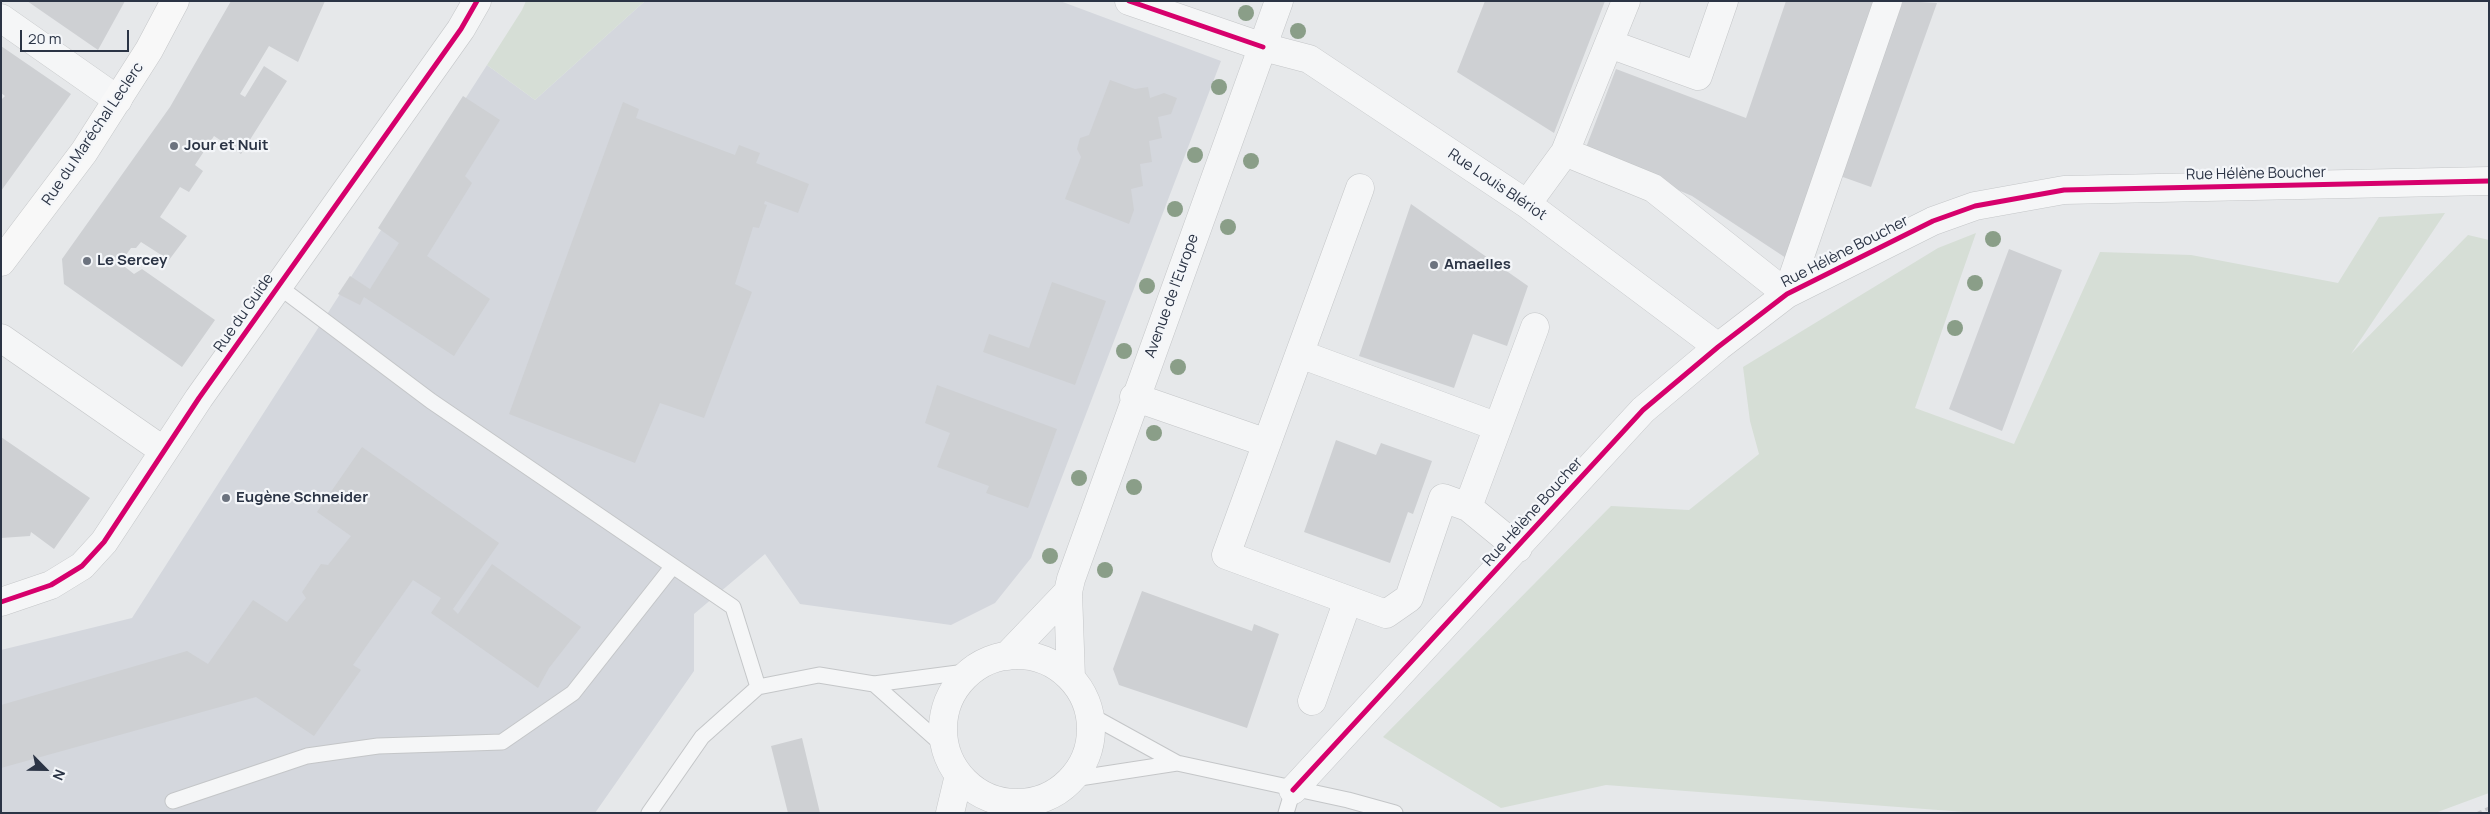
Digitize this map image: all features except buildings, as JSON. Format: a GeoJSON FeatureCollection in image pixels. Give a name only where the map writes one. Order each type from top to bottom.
{"type":"FeatureCollection","features":[{"type":"Feature","properties":{"kind":"main road","name":"Rue du Maréchal Leclerc"},"geometry":{"type":"LineString","coordinates":[[1,262],[78,160],[118,100],[175,1]]}},
{"type":"Feature","properties":{"kind":"street","name":"Rue du Guide"},"geometry":{"type":"LineString","coordinates":[[1,602],[51,585],[82,566],[104,542],[164,451],[278,286],[461,29],[478,1]]}},
{"type":"Feature","properties":{"kind":"street","name":"Rue Louis Blériot"},"geometry":{"type":"LineString","coordinates":[[1129,1],[1263,47],[1309,59],[1527,204],[1718,347]]}},
{"type":"Feature","properties":{"kind":"street","name":"Avenue de l'Europe"},"geometry":{"type":"LineString","coordinates":[[1071,678],[1068,592],[1134,398],[1280,1]]}},
{"type":"Feature","properties":{"kind":"street"},"geometry":{"type":"LineString","coordinates":[[1527,204],[1565,152],[1626,1]]}},
{"type":"Feature","properties":{"kind":"street"},"geometry":{"type":"LineString","coordinates":[[1610,44],[1698,76],[1724,1]]}},
{"type":"Feature","properties":{"kind":"street"},"geometry":{"type":"LineString","coordinates":[[1565,152],[1653,188],[1787,294],[1888,1]]}},
{"type":"Feature","properties":{"kind":"street"},"geometry":{"type":"LineString","coordinates":[[1,18],[118,100]]}},
{"type":"Feature","properties":{"kind":"street","name":"Rue Hélène Boucher"},"geometry":{"type":"LineString","coordinates":[[1289,801],[1643,410],[1718,347],[1787,294],[1932,221],[1974,206],[2064,190],[2489,181]]}},
{"type":"Feature","properties":{"kind":"street"},"geometry":{"type":"LineString","coordinates":[[1360,188],[1226,555],[1386,614],[1410,598],[1443,498],[1468,506],[1518,548]]}},
{"type":"Feature","properties":{"kind":"street"},"geometry":{"type":"LineString","coordinates":[[1468,506],[1535,327]]}},
{"type":"Feature","properties":{"kind":"street"},"geometry":{"type":"LineString","coordinates":[[1,338],[164,451]]}},
{"type":"Feature","properties":{"kind":"street"},"geometry":{"type":"LineString","coordinates":[[1300,354],[1498,427]]}},
{"type":"Feature","properties":{"kind":"street"},"geometry":{"type":"LineString","coordinates":[[1134,398],[1267,443]]}},
{"type":"Feature","properties":{"kind":"street","name":"Avenue de l'Europe"},"geometry":{"type":"LineString","coordinates":[[1007,656],[1068,592]]}},
{"type":"Feature","properties":{"kind":"street"},"geometry":{"type":"LineString","coordinates":[[1312,701],[1348,600]]}},
{"type":"Feature","properties":{"kind":"street"},"geometry":{"type":"LineString","coordinates":[[1007,656],[1025,656],[1042,659],[1058,667],[1071,678],[1083,696],[1090,715],[1091,738],[1087,752],[1073,779],[1057,792],[1038,801],[1013,808],[975,790],[959,776],[946,748],[943,726],[948,705],[958,686],[973,670],[989,661],[1007,656]]}},
{"type":"Feature","properties":{"kind":"street"},"geometry":{"type":"LineString","coordinates":[[950,813],[959,776]]}},
{"type":"Feature","properties":{"kind":"lane"},"geometry":{"type":"LineString","coordinates":[[278,286],[431,401],[733,607],[758,686]]}},
{"type":"Feature","properties":{"kind":"lane"},"geometry":{"type":"LineString","coordinates":[[173,801],[307,756],[378,746],[502,742],[573,693],[673,566]]}},
{"type":"Feature","properties":{"kind":"lane"},"geometry":{"type":"LineString","coordinates":[[648,813],[702,737],[758,686],[819,675],[874,684],[973,670]]}},
{"type":"Feature","properties":{"kind":"lane"},"geometry":{"type":"LineString","coordinates":[[874,684],[946,748]]}},
{"type":"Feature","properties":{"kind":"lane"},"geometry":{"type":"LineString","coordinates":[[1090,715],[1177,763],[1289,801],[1348,800],[1395,813]]}},
{"type":"Feature","properties":{"kind":"lane"},"geometry":{"type":"LineString","coordinates":[[1073,779],[1177,763]]}},
{"type":"Feature","properties":{"kind":"path"},"geometry":{"type":"LineString","coordinates":[[2478,813],[2489,808]]}},
{"type":"Feature","properties":{"kind":"shaded area"},"geometry":{"type":"Polygon","coordinates":[[[526,1],[645,1],[535,100],[487,65],[526,1]]]}},
{"type":"Feature","properties":{"kind":"shaded area"},"geometry":{"type":"Polygon","coordinates":[[[645,1],[1060,1],[1221,61],[1031,558],[995,603],[951,625],[800,604],[765,554],[694,614],[694,671],[595,813],[1,813],[1,650],[132,618],[487,65],[535,100],[645,1]]]}},
{"type":"Feature","properties":{"kind":"shaded area"},"geometry":{"type":"Polygon","coordinates":[[[2445,213],[2351,354],[2468,235],[2489,240],[2489,793],[2435,813],[1978,813],[1606,785],[1501,808],[1383,737],[1611,506],[1689,510],[1759,454],[1750,421],[1743,367],[1938,248],[1976,233],[1915,408],[2014,444],[2100,252],[2191,255],[2338,283],[2379,217],[2445,213]]]}},
{"type":"Feature","properties":{"kind":"cycle path"},"geometry":{"type":"LineString","coordinates":[[1,602],[51,585],[82,566],[104,542],[199,398],[461,29],[477,1]]}},
{"type":"Feature","properties":{"kind":"cycle path"},"geometry":{"type":"LineString","coordinates":[[1129,1],[1263,47]]}},
{"type":"Feature","properties":{"kind":"cycle path"},"geometry":{"type":"LineString","coordinates":[[1293,790],[1643,410],[1718,347],[1787,294],[1933,221],[1975,206],[2064,190],[2489,181]]}},
{"type":"Feature","properties":{"kind":"place","name":"Jour et Nuit"},"geometry":{"type":"Point","coordinates":[174,146]}},
{"type":"Feature","properties":{"kind":"place","name":"Le Sercey"},"geometry":{"type":"Point","coordinates":[87,261]}},
{"type":"Feature","properties":{"kind":"place","name":"Amaelles"},"geometry":{"type":"Point","coordinates":[1434,265]}},
{"type":"Feature","properties":{"kind":"place","name":"Eugène Schneider"},"geometry":{"type":"Point","coordinates":[226,498]}}]}
